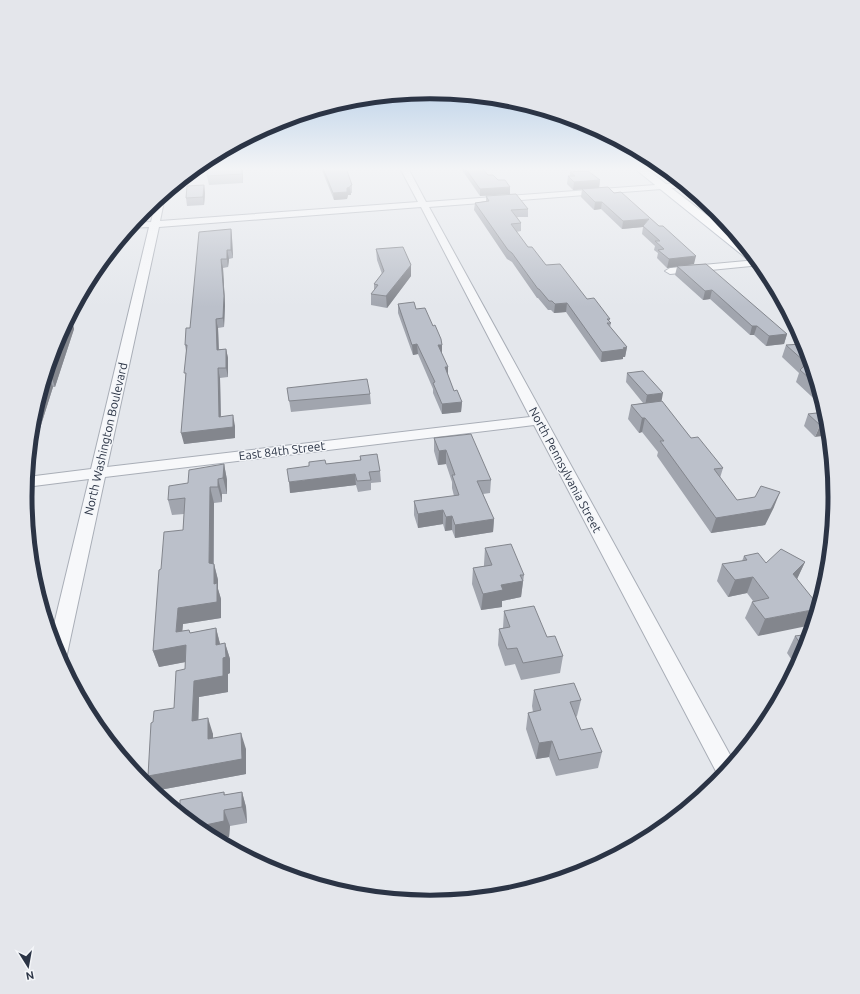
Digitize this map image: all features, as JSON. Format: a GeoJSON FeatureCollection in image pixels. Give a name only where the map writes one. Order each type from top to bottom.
{"type":"FeatureCollection","features":[{"type":"Feature","properties":{"kind":"main road"},"geometry":{"type":"LineString","coordinates":[[699,214],[736,244]]}},
{"type":"Feature","properties":{"kind":"street","name":"North Washington Boulevard"},"geometry":{"type":"LineString","coordinates":[[60,642],[157,214]]}},
{"type":"Feature","properties":{"kind":"street"},"geometry":{"type":"LineString","coordinates":[[140,225],[284,214]]}},
{"type":"Feature","properties":{"kind":"street","name":"North Pennsylvania Street"},"geometry":{"type":"LineString","coordinates":[[429,214],[538,420],[724,765]]}},
{"type":"Feature","properties":{"kind":"street"},"geometry":{"type":"LineString","coordinates":[[670,271],[752,264]]}},
{"type":"Feature","properties":{"kind":"street","name":"East 84th Street"},"geometry":{"type":"LineString","coordinates":[[33,481],[538,420]]}},
{"type":"Feature","properties":{"kind":"building"},"geometry":{"type":"Polygon","coordinates":[[[483,214],[514,214],[521,223],[511,224],[528,247],[532,247],[546,265],[560,264],[587,299],[594,298],[610,319],[607,319],[611,323],[607,323],[627,347],[623,348],[625,349],[602,352],[567,303],[555,304],[552,301],[549,301],[538,289],[512,253],[508,250],[483,214]]]}},
{"type":"Feature","properties":{"kind":"building"},"geometry":{"type":"Polygon","coordinates":[[[616,214],[646,214],[659,226],[663,226],[696,256],[669,259],[658,250],[664,249],[655,241],[660,241],[643,226],[649,219],[623,221],[616,214]]]}},
{"type":"Feature","properties":{"kind":"building"},"geometry":{"type":"Polygon","coordinates":[[[231,229],[231,250],[227,250],[227,259],[221,259],[224,296],[223,318],[216,319],[217,350],[226,349],[226,368],[218,368],[219,417],[233,415],[233,427],[181,433],[186,373],[184,373],[187,345],[185,345],[186,328],[190,328],[199,232],[231,229]]]}},
{"type":"Feature","properties":{"kind":"building"},"geometry":{"type":"Polygon","coordinates":[[[403,247],[411,265],[386,296],[371,294],[378,285],[374,284],[384,271],[376,249],[403,247]]]}},
{"type":"Feature","properties":{"kind":"building"},"geometry":{"type":"Polygon","coordinates":[[[706,264],[787,334],[769,336],[757,326],[752,326],[712,290],[705,291],[677,266],[706,264]]]}},
{"type":"Feature","properties":{"kind":"building"},"geometry":{"type":"Polygon","coordinates":[[[414,302],[416,309],[425,308],[433,326],[435,325],[442,345],[438,345],[448,367],[445,367],[454,391],[457,390],[462,402],[442,404],[433,383],[435,382],[417,344],[412,345],[398,304],[414,302]]]}},
{"type":"Feature","properties":{"kind":"building"},"geometry":{"type":"Polygon","coordinates":[[[798,344],[804,361],[786,345],[798,344]]]}},
{"type":"Feature","properties":{"kind":"building"},"geometry":{"type":"Polygon","coordinates":[[[805,365],[810,379],[800,370],[805,365]]]}},
{"type":"Feature","properties":{"kind":"building"},"geometry":{"type":"Polygon","coordinates":[[[643,371],[663,393],[647,395],[627,373],[643,371]]]}},
{"type":"Feature","properties":{"kind":"building"},"geometry":{"type":"Polygon","coordinates":[[[367,379],[370,394],[289,401],[287,388],[367,379]]]}},
{"type":"Feature","properties":{"kind":"building"},"geometry":{"type":"Polygon","coordinates":[[[662,401],[691,438],[698,437],[723,468],[714,469],[737,500],[755,497],[761,486],[780,492],[771,509],[716,518],[660,441],[664,441],[645,418],[642,418],[631,405],[662,401]]]}},
{"type":"Feature","properties":{"kind":"building"},"geometry":{"type":"Polygon","coordinates":[[[819,413],[821,425],[820,425],[808,414],[819,413]]]}},
{"type":"Feature","properties":{"kind":"building"},"geometry":{"type":"Polygon","coordinates":[[[471,434],[491,480],[477,481],[494,519],[455,525],[452,516],[446,517],[443,510],[418,514],[414,501],[459,495],[452,475],[455,475],[446,450],[439,451],[434,438],[471,434]]]}},
{"type":"Feature","properties":{"kind":"building"},"geometry":{"type":"Polygon","coordinates":[[[377,454],[380,471],[369,472],[371,480],[357,481],[355,474],[289,482],[287,469],[309,466],[309,462],[325,460],[326,464],[361,460],[360,456],[377,454]]]}},
{"type":"Feature","properties":{"kind":"building"},"geometry":{"type":"Polygon","coordinates":[[[224,464],[223,478],[218,479],[218,487],[210,487],[209,563],[214,564],[214,584],[217,583],[217,602],[178,608],[176,632],[189,630],[190,633],[216,628],[216,645],[225,643],[226,657],[223,658],[223,676],[194,681],[192,721],[208,718],[208,739],[241,733],[242,759],[148,776],[151,723],[153,722],[154,711],[174,708],[176,671],[185,669],[186,645],[153,651],[159,570],[161,569],[164,532],[183,530],[185,498],[168,500],[169,486],[188,483],[189,470],[224,464]]]}},
{"type":"Feature","properties":{"kind":"building"},"geometry":{"type":"Polygon","coordinates":[[[511,544],[524,575],[520,575],[523,581],[501,585],[503,590],[483,594],[473,568],[492,565],[485,548],[511,544]]]}},
{"type":"Feature","properties":{"kind":"building"},"geometry":{"type":"Polygon","coordinates":[[[781,549],[805,562],[793,574],[814,600],[811,610],[765,619],[752,602],[769,598],[753,577],[735,580],[722,564],[747,560],[744,556],[758,553],[766,563],[781,549]]]}},
{"type":"Feature","properties":{"kind":"building"},"geometry":{"type":"Polygon","coordinates":[[[534,606],[547,637],[555,636],[563,656],[523,663],[517,648],[507,649],[499,629],[510,627],[504,611],[534,606]]]}},
{"type":"Feature","properties":{"kind":"building"},"geometry":{"type":"Polygon","coordinates":[[[803,635],[800,643],[795,636],[803,635]]]}},
{"type":"Feature","properties":{"kind":"building"},"geometry":{"type":"Polygon","coordinates":[[[574,683],[581,700],[570,702],[581,730],[592,728],[602,752],[559,760],[552,741],[539,743],[528,713],[541,710],[534,690],[574,683]]]}},
{"type":"Feature","properties":{"kind":"building"},"geometry":{"type":"Polygon","coordinates":[[[224,792],[224,795],[242,792],[242,807],[224,810],[224,821],[205,825],[179,805],[180,800],[224,792]]]}}]}
